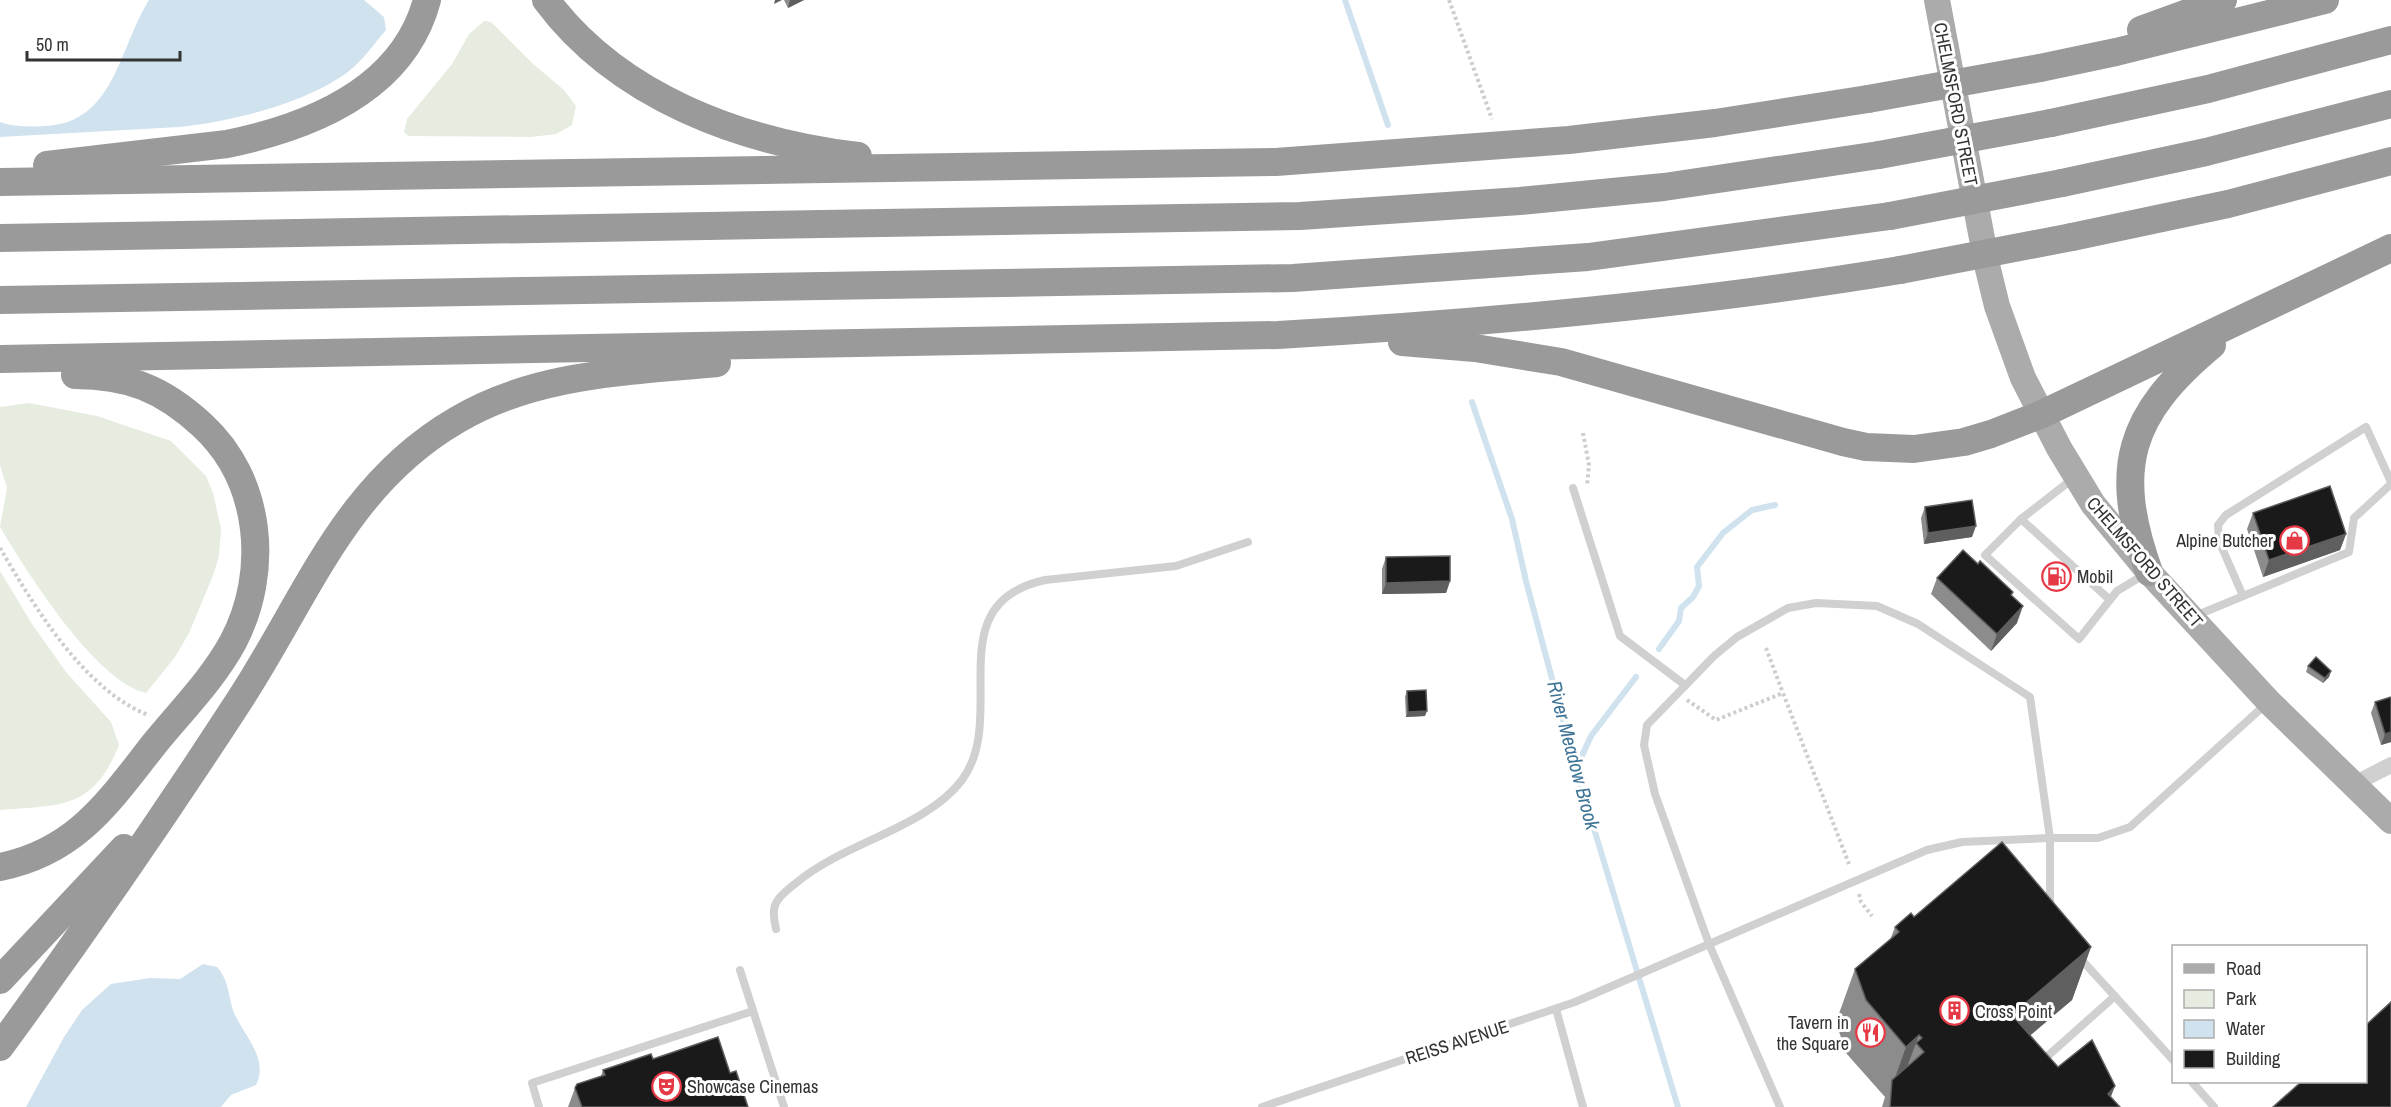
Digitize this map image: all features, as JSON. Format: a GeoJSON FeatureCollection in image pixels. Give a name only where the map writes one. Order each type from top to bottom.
{"type":"FeatureCollection","features":[{"type":"Feature","properties":{"kind":"highway"},"geometry":{"type":"LineString","coordinates":[[0,171],[227,144],[257,138],[312,119],[354,97],[379,77],[408,42],[427,0]]}},
{"type":"Feature","properties":{"kind":"highway"},"geometry":{"type":"LineString","coordinates":[[546,0],[571,30],[608,63],[648,90],[700,116],[762,137],[842,154],[979,168]]}},
{"type":"Feature","properties":{"kind":"highway"},"geometry":{"type":"LineString","coordinates":[[2040,68],[2223,0]]}},
{"type":"Feature","properties":{"kind":"highway"},"geometry":{"type":"LineString","coordinates":[[0,182],[1203,165],[1402,154],[1635,133],[1868,99],[2040,68],[2137,47],[2325,0]]}},
{"type":"Feature","properties":{"kind":"highway"},"geometry":{"type":"LineString","coordinates":[[0,238],[1290,217],[1520,201],[1653,188],[1880,155],[2050,123],[2208,89],[2391,40]]}},
{"type":"Feature","properties":{"kind":"highway"},"geometry":{"type":"LineString","coordinates":[[0,300],[1303,278],[1588,257],[1890,216],[2206,152],[2391,104]]}},
{"type":"Feature","properties":{"kind":"highway"},"geometry":{"type":"LineString","coordinates":[[3,359],[1278,335],[1464,323],[1609,310],[1754,293],[1900,270],[2228,204],[2391,161]]}},
{"type":"Feature","properties":{"kind":"highway"},"geometry":{"type":"LineString","coordinates":[[1278,335],[1446,345],[1530,356],[1594,371],[1767,422],[1866,447],[1914,449],[1964,442],[2040,415],[2391,248]]}},
{"type":"Feature","properties":{"kind":"highway"},"geometry":{"type":"LineString","coordinates":[[2149,572],[2133,523],[2131,500],[2132,460],[2145,419],[2157,399],[2187,366],[2221,337],[2254,315]]}},
{"type":"Feature","properties":{"kind":"highway"},"geometry":{"type":"LineString","coordinates":[[0,1047],[119,882],[218,734],[282,632],[338,534],[359,505],[399,460],[458,419],[524,390],[579,377],[911,342]]}},
{"type":"Feature","properties":{"kind":"highway"},"geometry":{"type":"LineString","coordinates":[[0,867],[30,859],[77,833],[105,807],[171,724],[232,644],[248,606],[256,543],[254,520],[242,482],[224,450],[209,432],[174,402],[155,392],[107,375],[65,375],[3,359]]}},
{"type":"Feature","properties":{"kind":"highway"},"geometry":{"type":"LineString","coordinates":[[0,980],[137,834],[218,734]]}},
{"type":"Feature","properties":{"kind":"main road","name":"CHELMSFORD STREET"},"geometry":{"type":"LineString","coordinates":[[1937,0],[1986,265],[2009,341],[2040,415],[2075,477],[2149,572],[2269,702],[2391,821]]}},
{"type":"Feature","properties":{"kind":"street"},"geometry":{"type":"LineString","coordinates":[[2354,784],[2391,765]]}},
{"type":"Feature","properties":{"kind":"lane"},"geometry":{"type":"LineString","coordinates":[[2191,617],[2243,596],[2349,552],[2354,518],[2391,483],[2366,427],[2226,515],[2218,525],[2218,541],[2243,596]]}},
{"type":"Feature","properties":{"kind":"lane"},"geometry":{"type":"LineString","coordinates":[[2075,477],[2020,519],[1985,555],[2079,639],[2117,591],[2149,572]]}},
{"type":"Feature","properties":{"kind":"lane"},"geometry":{"type":"LineString","coordinates":[[1573,488],[1620,636],[1685,686]]}},
{"type":"Feature","properties":{"kind":"lane"},"geometry":{"type":"LineString","coordinates":[[2020,519],[2110,600]]}},
{"type":"Feature","properties":{"kind":"lane"},"geometry":{"type":"LineString","coordinates":[[776,930],[774,914],[777,902],[811,871],[842,852],[918,816],[947,796],[963,779],[974,755],[979,732],[983,635],[995,605],[1009,592],[1024,584],[1045,580],[1176,566],[1248,542]]}},
{"type":"Feature","properties":{"kind":"lane"},"geometry":{"type":"LineString","coordinates":[[1780,1107],[1708,944],[1655,794],[1644,746],[1647,725],[1724,647],[1788,608],[1823,602],[1877,606],[1918,624],[2030,697],[2050,838],[2051,915]]}},
{"type":"Feature","properties":{"kind":"lane","name":"REISS AVENUE"},"geometry":{"type":"LineString","coordinates":[[1262,1107],[1556,1009],[1927,850],[1962,842],[2097,838],[2130,827],[2269,702]]}},
{"type":"Feature","properties":{"kind":"lane"},"geometry":{"type":"LineString","coordinates":[[2072,948],[2172,1059]]}},
{"type":"Feature","properties":{"kind":"lane"},"geometry":{"type":"LineString","coordinates":[[740,970],[784,1107]]}},
{"type":"Feature","properties":{"kind":"lane"},"geometry":{"type":"LineString","coordinates":[[2038,1065],[2115,996]]}},
{"type":"Feature","properties":{"kind":"lane"},"geometry":{"type":"LineString","coordinates":[[1556,1009],[1583,1107]]}},
{"type":"Feature","properties":{"kind":"lane"},"geometry":{"type":"LineString","coordinates":[[539,1107],[532,1083],[753,1011]]}},
{"type":"Feature","properties":{"kind":"lane"},"geometry":{"type":"LineString","coordinates":[[2193,1083],[2214,1107]]}},
{"type":"Feature","properties":{"kind":"path"},"geometry":{"type":"LineString","coordinates":[[1449,0],[1492,119]]}},
{"type":"Feature","properties":{"kind":"path"},"geometry":{"type":"LineString","coordinates":[[1579,509],[1589,479],[1583,433]]}},
{"type":"Feature","properties":{"kind":"path"},"geometry":{"type":"LineString","coordinates":[[0,548],[42,615],[85,669],[117,699],[138,711],[171,724]]}},
{"type":"Feature","properties":{"kind":"path"},"geometry":{"type":"LineString","coordinates":[[1766,648],[1849,864]]}},
{"type":"Feature","properties":{"kind":"path"},"geometry":{"type":"LineString","coordinates":[[1678,693],[1716,720],[1783,693]]}},
{"type":"Feature","properties":{"kind":"path"},"geometry":{"type":"LineString","coordinates":[[1861,902],[1872,916]]}},
{"type":"Feature","properties":{"kind":"green space"},"geometry":{"type":"Polygon","coordinates":[[[484,21],[491,22],[532,63],[564,90],[576,106],[572,125],[556,134],[531,137],[408,136],[404,132],[407,119],[452,64],[469,34],[484,21]]]}},
{"type":"Feature","properties":{"kind":"green space"},"geometry":{"type":"Polygon","coordinates":[[[29,403],[97,416],[171,441],[206,476],[213,493],[221,529],[219,556],[214,573],[189,633],[175,657],[146,693],[126,684],[105,668],[85,647],[45,596],[0,527],[7,488],[0,465],[0,407],[29,403]]]}},
{"type":"Feature","properties":{"kind":"green space"},"geometry":{"type":"Polygon","coordinates":[[[0,571],[32,624],[66,672],[111,722],[119,745],[98,782],[86,793],[73,800],[41,807],[0,810],[0,571]]]}},
{"type":"Feature","properties":{"kind":"water"},"geometry":{"type":"Polygon","coordinates":[[[149,0],[364,0],[384,17],[386,30],[359,62],[332,82],[312,93],[244,116],[179,127],[0,137],[0,122],[22,126],[45,126],[68,122],[87,112],[112,80],[149,0]]]}},
{"type":"Feature","properties":{"kind":"water"},"geometry":{"type":"Polygon","coordinates":[[[203,964],[217,967],[227,984],[235,1015],[258,1057],[260,1066],[256,1085],[231,1095],[221,1107],[26,1107],[64,1037],[82,1010],[111,984],[150,978],[180,979],[203,964]]]}},
{"type":"Feature","properties":{"kind":"building","name":"Alpine Butcher"},"geometry":{"type":"Polygon","coordinates":[[[2330,486],[2346,534],[2269,560],[2253,513],[2330,486]]]}},
{"type":"Feature","properties":{"kind":"building"},"geometry":{"type":"Polygon","coordinates":[[[1972,500],[1976,526],[1928,533],[1925,507],[1972,500]]]}},
{"type":"Feature","properties":{"kind":"building"},"geometry":{"type":"Polygon","coordinates":[[[1963,550],[1978,564],[1980,561],[2013,592],[2011,595],[2023,606],[1997,634],[1937,578],[1963,550]]]}},
{"type":"Feature","properties":{"kind":"building"},"geometry":{"type":"Polygon","coordinates":[[[1450,556],[1450,581],[1386,583],[1386,557],[1450,556]]]}},
{"type":"Feature","properties":{"kind":"building"},"geometry":{"type":"Polygon","coordinates":[[[2316,657],[2331,671],[2325,678],[2308,666],[2316,657]]]}},
{"type":"Feature","properties":{"kind":"building"},"geometry":{"type":"Polygon","coordinates":[[[1426,690],[1427,711],[1408,712],[1407,691],[1426,690]]]}},
{"type":"Feature","properties":{"kind":"building"},"geometry":{"type":"Polygon","coordinates":[[[2391,697],[2391,732],[2385,734],[2375,702],[2391,697]]]}},
{"type":"Feature","properties":{"kind":"building"},"geometry":{"type":"Polygon","coordinates":[[[2002,842],[2091,947],[2012,1015],[2058,1067],[2092,1040],[2115,1086],[2108,1094],[2120,1107],[1890,1107],[1892,1080],[1924,1052],[1916,1043],[1922,1038],[1919,1035],[1906,1047],[1866,1000],[1855,969],[1899,932],[1895,927],[1911,913],[1914,917],[2002,842]]]}},
{"type":"Feature","properties":{"kind":"building"},"geometry":{"type":"Polygon","coordinates":[[[2391,1002],[2391,1107],[2273,1107],[2300,1083],[2367,1083],[2367,1024],[2391,1002]]]}},
{"type":"Feature","properties":{"kind":"building"},"geometry":{"type":"Polygon","coordinates":[[[718,1037],[730,1073],[736,1071],[748,1107],[582,1107],[575,1088],[577,1084],[605,1075],[603,1070],[651,1054],[653,1059],[718,1037]]]}},
{"type":"Feature","properties":{"kind":"waterway","name":"River Meadow Brook"},"geometry":{"type":"LineString","coordinates":[[1345,0],[1388,125]]}},
{"type":"Feature","properties":{"kind":"waterway","name":"River Meadow Brook"},"geometry":{"type":"LineString","coordinates":[[1472,402],[1512,519],[1526,581],[1576,769],[1678,1107]]}},
{"type":"Feature","properties":{"kind":"waterway"},"geometry":{"type":"LineString","coordinates":[[1659,649],[1679,621],[1681,608],[1693,597],[1699,586],[1697,567],[1723,533],[1752,510],[1775,505]]}},
{"type":"Feature","properties":{"kind":"waterway"},"geometry":{"type":"LineString","coordinates":[[1576,769],[1591,736],[1636,677]]}},
{"type":"Feature","properties":{"kind":"place","name":"Alpine Butcher"},"geometry":{"type":"Point","coordinates":[2294,540]}},
{"type":"Feature","properties":{"kind":"place","name":"Mobil"},"geometry":{"type":"Point","coordinates":[2056,576]}},
{"type":"Feature","properties":{"kind":"place","name":"Cross Point"},"geometry":{"type":"Point","coordinates":[1954,1011]}},
{"type":"Feature","properties":{"kind":"place","name":"Tavern in the Square"},"geometry":{"type":"Point","coordinates":[1870,1032]}},
{"type":"Feature","properties":{"kind":"place","name":"Showcase Cinemas"},"geometry":{"type":"Point","coordinates":[666,1086]}}]}
